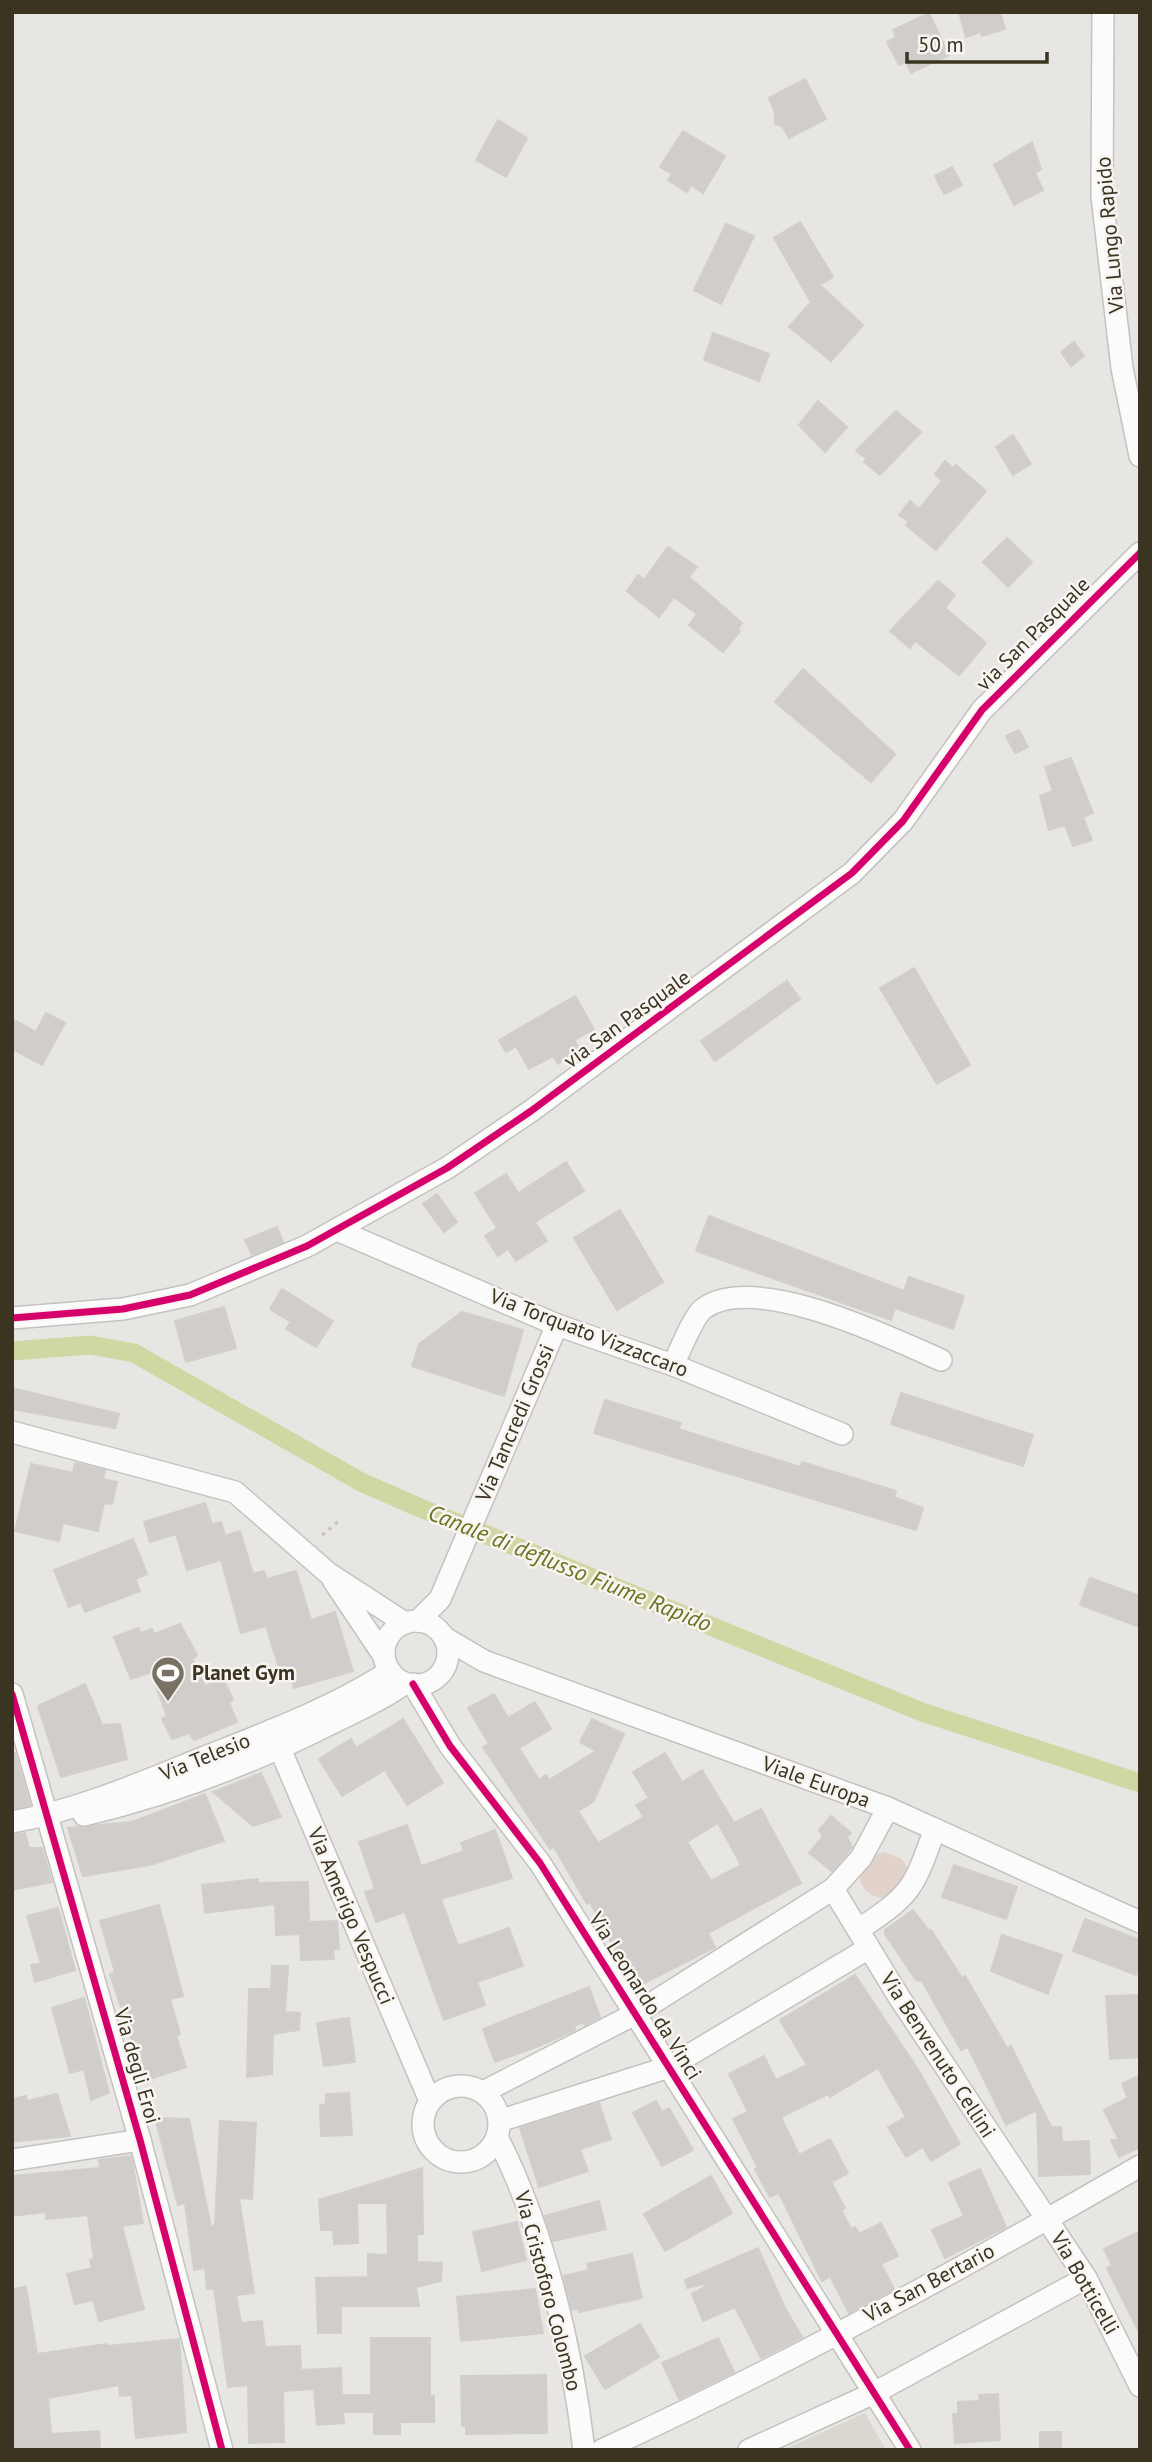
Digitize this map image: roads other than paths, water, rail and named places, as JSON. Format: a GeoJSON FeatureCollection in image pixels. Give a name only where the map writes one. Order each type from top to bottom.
{"type":"FeatureCollection","features":[{"type":"Feature","properties":{"kind":"street","name":"Via Lungo Rapido"},"geometry":{"type":"LineString","coordinates":[[1104,12],[1102,197],[1122,368],[1140,456]]}},
{"type":"Feature","properties":{"kind":"street","name":"via San Pasquale"},"geometry":{"type":"LineString","coordinates":[[12,1318],[123,1309],[190,1294],[307,1246],[447,1168],[531,1111],[852,873],[903,821],[982,710],[1140,553]]}},
{"type":"Feature","properties":{"kind":"street","name":"Via Torquato Vizzaccaro"},"geometry":{"type":"LineString","coordinates":[[337,1230],[557,1325],[673,1365],[842,1434]]}},
{"type":"Feature","properties":{"kind":"street"},"geometry":{"type":"LineString","coordinates":[[673,1365],[702,1310],[736,1296],[835,1314],[941,1360]]}},
{"type":"Feature","properties":{"kind":"street","name":"Via Tancredi Grossi"},"geometry":{"type":"LineString","coordinates":[[441,1634],[440,1599],[557,1325]]}},
{"type":"Feature","properties":{"kind":"street"},"geometry":{"type":"LineString","coordinates":[[12,1432],[235,1492],[328,1573],[412,1622],[441,1634],[444,1667],[434,1692],[437,1728]]}},
{"type":"Feature","properties":{"kind":"street","name":"Via Leonardo da Vinci"},"geometry":{"type":"LineString","coordinates":[[328,1573],[437,1728],[540,1863],[910,2450]]}},
{"type":"Feature","properties":{"kind":"street","name":"Via Tancredi Grossi"},"geometry":{"type":"LineString","coordinates":[[412,1622],[440,1599]]}},
{"type":"Feature","properties":{"kind":"street"},"geometry":{"type":"LineString","coordinates":[[412,1622],[389,1635],[398,1674],[433,1680],[444,1667]]}},
{"type":"Feature","properties":{"kind":"street","name":"Viale Europa"},"geometry":{"type":"LineString","coordinates":[[441,1634],[484,1661],[888,1808],[1140,1922]]}},
{"type":"Feature","properties":{"kind":"street","name":"Viale Europa"},"geometry":{"type":"LineString","coordinates":[[444,1667],[484,1661]]}},
{"type":"Feature","properties":{"kind":"street","name":"Via Telesio"},"geometry":{"type":"LineString","coordinates":[[12,1822],[50,1819],[131,1787],[276,1739],[368,1685],[398,1674]]}},
{"type":"Feature","properties":{"kind":"street","name":"Via degli Eroi"},"geometry":{"type":"LineString","coordinates":[[12,1693],[140,2140],[222,2450]]}},
{"type":"Feature","properties":{"kind":"street","name":"Via Amerigo Vespucci"},"geometry":{"type":"LineString","coordinates":[[276,1739],[430,2101]]}},
{"type":"Feature","properties":{"kind":"street"},"geometry":{"type":"LineString","coordinates":[[483,2092],[635,2014],[833,1889],[861,1858],[888,1808]]}},
{"type":"Feature","properties":{"kind":"street"},"geometry":{"type":"LineString","coordinates":[[498,2129],[491,2100],[483,2092],[460,2085],[449,2087],[430,2101],[425,2112],[424,2135],[429,2146],[448,2160],[460,2162],[482,2156],[498,2129],[669,2067],[863,1939],[916,1882],[935,1829]]}},
{"type":"Feature","properties":{"kind":"street","name":"Via Benvenuto Cellini"},"geometry":{"type":"LineString","coordinates":[[833,1889],[1047,2219]]}},
{"type":"Feature","properties":{"kind":"street","name":"Via Cristoforo Colombo"},"geometry":{"type":"LineString","coordinates":[[498,2129],[516,2174],[558,2315],[576,2383],[584,2450]]}},
{"type":"Feature","properties":{"kind":"street"},"geometry":{"type":"LineString","coordinates":[[12,2160],[140,2140]]}},
{"type":"Feature","properties":{"kind":"street","name":"Via San Bertario"},"geometry":{"type":"LineString","coordinates":[[603,2450],[715,2398],[1140,2166]]}},
{"type":"Feature","properties":{"kind":"street","name":"Via Botticelli"},"geometry":{"type":"LineString","coordinates":[[1047,2219],[1086,2278],[1140,2386]]}},
{"type":"Feature","properties":{"kind":"street"},"geometry":{"type":"LineString","coordinates":[[749,2450],[874,2393],[1086,2278]]}},
{"type":"Feature","properties":{"kind":"waterway","name":"Canale di deflusso Fiume Rapido"},"geometry":{"type":"LineString","coordinates":[[12,1351],[90,1345],[134,1353],[361,1482],[418,1507],[922,1712],[1140,1783]]}},
{"type":"Feature","properties":{"kind":"place","name":"Planet Gym"},"geometry":{"type":"Point","coordinates":[168,1703]}}]}
